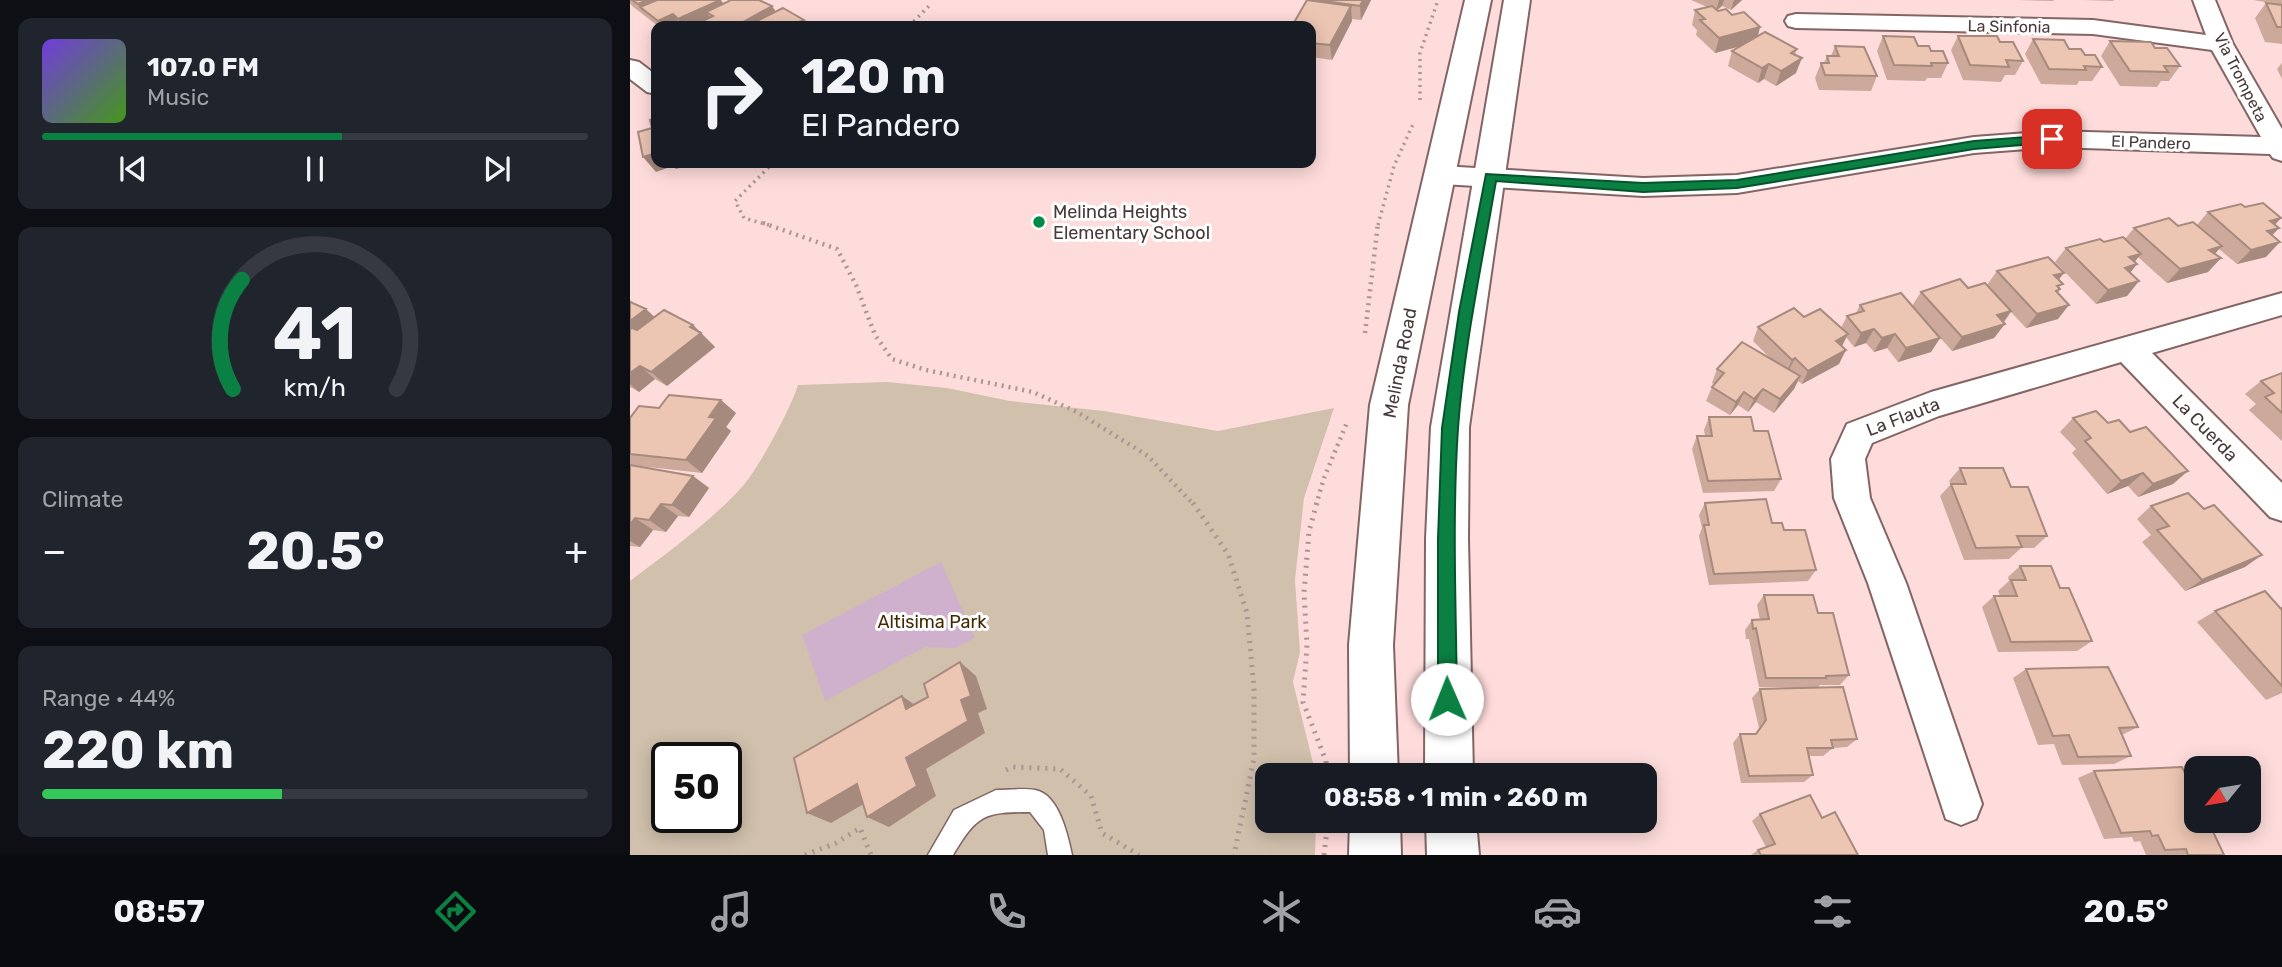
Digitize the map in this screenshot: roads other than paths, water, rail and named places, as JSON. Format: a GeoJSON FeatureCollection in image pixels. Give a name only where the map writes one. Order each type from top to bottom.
{"type":"FeatureCollection","features":[{"type":"Feature","properties":{"kind":"main road","name":"Melinda Road"},"geometry":{"type":"LineString","coordinates":[[1374,763],[1371,645],[1389,405],[1442,175],[1478,0]]}},
{"type":"Feature","properties":{"kind":"main road"},"geometry":{"type":"LineString","coordinates":[[1449,763],[1447,566],[1450,428],[1466,312],[1517,0]]}},
{"type":"Feature","properties":{"kind":"main road"},"geometry":{"type":"LineString","coordinates":[[1375,833],[1375,855]]}},
{"type":"Feature","properties":{"kind":"main road"},"geometry":{"type":"LineString","coordinates":[[1452,833],[1453,855]]}},
{"type":"Feature","properties":{"kind":"street","name":"Via Trompeta"},"geometry":{"type":"LineString","coordinates":[[2204,0],[2221,44],[2279,149]]}},
{"type":"Feature","properties":{"kind":"street","name":"La Sinfonia"},"geometry":{"type":"LineString","coordinates":[[1796,21],[2093,27],[2221,44]]}},
{"type":"Feature","properties":{"kind":"street"},"geometry":{"type":"LineString","coordinates":[[630,67],[651,83]]}},
{"type":"Feature","properties":{"kind":"street","name":"El Pandero"},"geometry":{"type":"LineString","coordinates":[[1442,175],[1643,187],[1737,184],[1974,145],[2052,139],[2279,149]]}},
{"type":"Feature","properties":{"kind":"street","name":"La Flauta"},"geometry":{"type":"LineString","coordinates":[[1961,804],[1887,583],[1852,498],[1848,459],[1859,433],[1919,410],[2282,304]]}},
{"type":"Feature","properties":{"kind":"street","name":"La Cuerda"},"geometry":{"type":"LineString","coordinates":[[2128,349],[2282,506]]}},
{"type":"Feature","properties":{"kind":"lane"},"geometry":{"type":"LineString","coordinates":[[940,855],[962,818],[996,801],[1036,801],[1054,825],[1060,855]]}},
{"type":"Feature","properties":{"kind":"place","name":"Melinda Heights Elementary School"},"geometry":{"type":"Point","coordinates":[1039,222]}},
{"type":"Feature","properties":{"kind":"park label","name":"Altisima Park"},"geometry":{"type":"Point","coordinates":[932,622]}}]}
